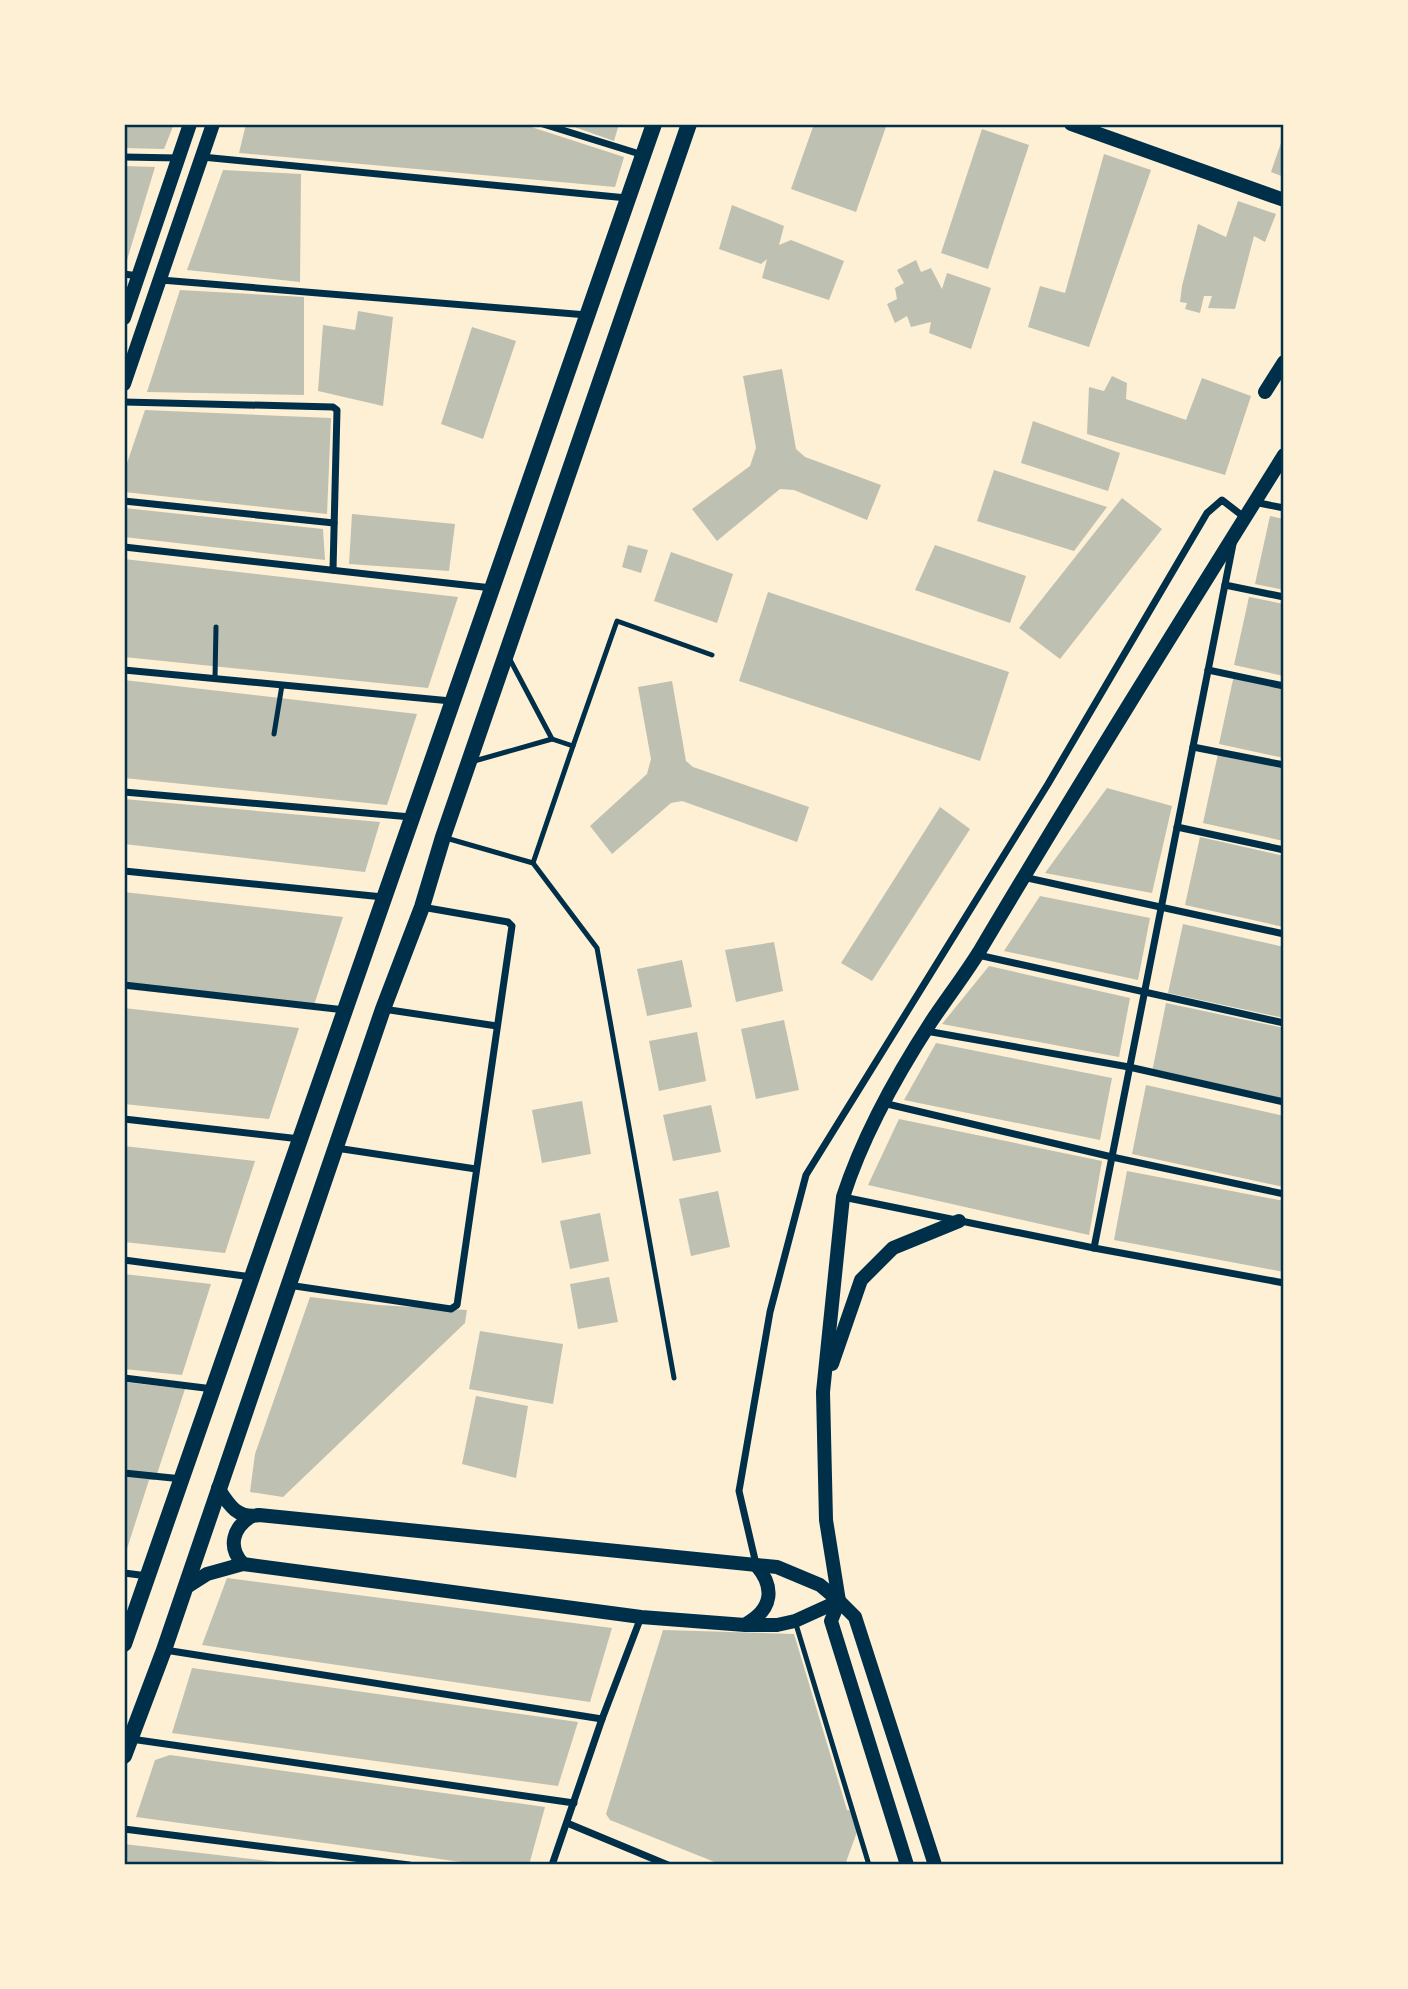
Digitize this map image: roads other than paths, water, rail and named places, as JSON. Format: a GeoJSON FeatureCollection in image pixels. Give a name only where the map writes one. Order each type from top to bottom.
{"type":"FeatureCollection","features":[{"type":"Feature","properties":{"kind":"main road"},"geometry":{"type":"LineString","coordinates":[[124,318],[131,275],[190,124]]}},
{"type":"Feature","properties":{"kind":"main road"},"geometry":{"type":"LineString","coordinates":[[124,384],[213,124]]}},
{"type":"Feature","properties":{"kind":"main road"},"geometry":{"type":"LineString","coordinates":[[124,1644],[654,124]]}},
{"type":"Feature","properties":{"kind":"main road"},"geometry":{"type":"LineString","coordinates":[[124,1756],[186,1588],[383,1009],[422,907],[468,763],[689,124]]}},
{"type":"Feature","properties":{"kind":"main road"},"geometry":{"type":"LineString","coordinates":[[1071,124],[1284,200]]}},
{"type":"Feature","properties":{"kind":"main road"},"geometry":{"type":"LineString","coordinates":[[1265,392],[1284,362]]}},
{"type":"Feature","properties":{"kind":"main road"},"geometry":{"type":"LineString","coordinates":[[907,1865],[831,1620],[839,1601],[826,1520],[823,1392],[843,1197],[850,1175],[883,1103],[1284,455]]}},
{"type":"Feature","properties":{"kind":"main road"},"geometry":{"type":"LineString","coordinates":[[823,1392],[861,1280],[893,1248],[959,1221]]}},
{"type":"Feature","properties":{"kind":"main road"},"geometry":{"type":"LineString","coordinates":[[218,1488],[230,1507],[242,1515],[756,1564],[777,1567],[820,1585],[855,1617],[935,1865]]}},
{"type":"Feature","properties":{"kind":"main road"},"geometry":{"type":"LineString","coordinates":[[252,1516],[240,1525],[234,1537],[234,1552],[243,1564],[248,1566],[641,1617],[745,1625],[777,1625],[795,1621],[839,1601]]}},
{"type":"Feature","properties":{"kind":"main road"},"geometry":{"type":"LineString","coordinates":[[186,1588],[207,1574],[243,1564]]}},
{"type":"Feature","properties":{"kind":"main road"},"geometry":{"type":"LineString","coordinates":[[745,1625],[758,1618],[765,1610],[769,1592],[765,1575],[756,1564]]}},
{"type":"Feature","properties":{"kind":"street"},"geometry":{"type":"LineString","coordinates":[[542,124],[643,156]]}},
{"type":"Feature","properties":{"kind":"street"},"geometry":{"type":"LineString","coordinates":[[124,157],[178,158]]}},
{"type":"Feature","properties":{"kind":"street"},"geometry":{"type":"LineString","coordinates":[[202,157],[628,198]]}},
{"type":"Feature","properties":{"kind":"street"},"geometry":{"type":"LineString","coordinates":[[161,280],[587,315]]}},
{"type":"Feature","properties":{"kind":"street"},"geometry":{"type":"LineString","coordinates":[[124,402],[333,407],[338,415],[333,570]]}},
{"type":"Feature","properties":{"kind":"street"},"geometry":{"type":"LineString","coordinates":[[756,1564],[739,1491],[771,1312],[806,1175],[1048,784],[1207,513],[1222,500],[1245,518]]}},
{"type":"Feature","properties":{"kind":"street"},"geometry":{"type":"LineString","coordinates":[[124,501],[334,523]]}},
{"type":"Feature","properties":{"kind":"street"},"geometry":{"type":"LineString","coordinates":[[1255,502],[1284,508]]}},
{"type":"Feature","properties":{"kind":"street"},"geometry":{"type":"LineString","coordinates":[[1094,1248],[1235,533]]}},
{"type":"Feature","properties":{"kind":"street"},"geometry":{"type":"LineString","coordinates":[[124,547],[493,588]]}},
{"type":"Feature","properties":{"kind":"street"},"geometry":{"type":"LineString","coordinates":[[1225,585],[1284,597]]}},
{"type":"Feature","properties":{"kind":"street"},"geometry":{"type":"LineString","coordinates":[[124,670],[453,701]]}},
{"type":"Feature","properties":{"kind":"street"},"geometry":{"type":"LineString","coordinates":[[1208,670],[1284,686]]}},
{"type":"Feature","properties":{"kind":"street"},"geometry":{"type":"LineString","coordinates":[[1193,747],[1284,765]]}},
{"type":"Feature","properties":{"kind":"street"},"geometry":{"type":"LineString","coordinates":[[124,792],[411,817]]}},
{"type":"Feature","properties":{"kind":"street"},"geometry":{"type":"LineString","coordinates":[[1177,827],[1284,850]]}},
{"type":"Feature","properties":{"kind":"street"},"geometry":{"type":"LineString","coordinates":[[124,871],[384,897]]}},
{"type":"Feature","properties":{"kind":"street"},"geometry":{"type":"LineString","coordinates":[[1022,877],[1284,934]]}},
{"type":"Feature","properties":{"kind":"street"},"geometry":{"type":"LineString","coordinates":[[288,1285],[455,1308],[512,923],[422,907]]}},
{"type":"Feature","properties":{"kind":"street"},"geometry":{"type":"LineString","coordinates":[[977,955],[1284,1023]]}},
{"type":"Feature","properties":{"kind":"street"},"geometry":{"type":"LineString","coordinates":[[124,985],[345,1010]]}},
{"type":"Feature","properties":{"kind":"street"},"geometry":{"type":"LineString","coordinates":[[383,1009],[497,1026]]}},
{"type":"Feature","properties":{"kind":"street"},"geometry":{"type":"LineString","coordinates":[[926,1031],[1129,1067],[1284,1102]]}},
{"type":"Feature","properties":{"kind":"street"},"geometry":{"type":"LineString","coordinates":[[883,1103],[1284,1194]]}},
{"type":"Feature","properties":{"kind":"street"},"geometry":{"type":"LineString","coordinates":[[124,1119],[300,1139]]}},
{"type":"Feature","properties":{"kind":"street"},"geometry":{"type":"LineString","coordinates":[[335,1148],[476,1169]]}},
{"type":"Feature","properties":{"kind":"street"},"geometry":{"type":"LineString","coordinates":[[843,1197],[1284,1283]]}},
{"type":"Feature","properties":{"kind":"street"},"geometry":{"type":"LineString","coordinates":[[124,1260],[252,1277]]}},
{"type":"Feature","properties":{"kind":"street"},"geometry":{"type":"LineString","coordinates":[[124,1378],[213,1389]]}},
{"type":"Feature","properties":{"kind":"street"},"geometry":{"type":"LineString","coordinates":[[124,1473],[182,1479]]}},
{"type":"Feature","properties":{"kind":"street"},"geometry":{"type":"LineString","coordinates":[[124,1573],[148,1576]]}},
{"type":"Feature","properties":{"kind":"street"},"geometry":{"type":"LineString","coordinates":[[552,1865],[602,1719],[641,1617]]}},
{"type":"Feature","properties":{"kind":"street"},"geometry":{"type":"LineString","coordinates":[[164,1650],[602,1719]]}},
{"type":"Feature","properties":{"kind":"street"},"geometry":{"type":"LineString","coordinates":[[131,1739],[574,1803]]}},
{"type":"Feature","properties":{"kind":"street"},"geometry":{"type":"LineString","coordinates":[[567,1823],[668,1865]]}},
{"type":"Feature","properties":{"kind":"street"},"geometry":{"type":"LineString","coordinates":[[124,1829],[409,1865]]}},
{"type":"Feature","properties":{"kind":"lane"},"geometry":{"type":"LineString","coordinates":[[533,863],[617,621],[712,655]]}},
{"type":"Feature","properties":{"kind":"lane"},"geometry":{"type":"LineString","coordinates":[[215,678],[216,627]]}},
{"type":"Feature","properties":{"kind":"lane"},"geometry":{"type":"LineString","coordinates":[[507,652],[552,740]]}},
{"type":"Feature","properties":{"kind":"lane"},"geometry":{"type":"LineString","coordinates":[[274,734],[282,685]]}},
{"type":"Feature","properties":{"kind":"lane"},"geometry":{"type":"LineString","coordinates":[[468,763],[552,740],[573,746]]}},
{"type":"Feature","properties":{"kind":"lane"},"geometry":{"type":"LineString","coordinates":[[443,837],[533,863],[597,948],[674,1378]]}},
{"type":"Feature","properties":{"kind":"lane"},"geometry":{"type":"LineString","coordinates":[[795,1621],[869,1865]]}}]}
